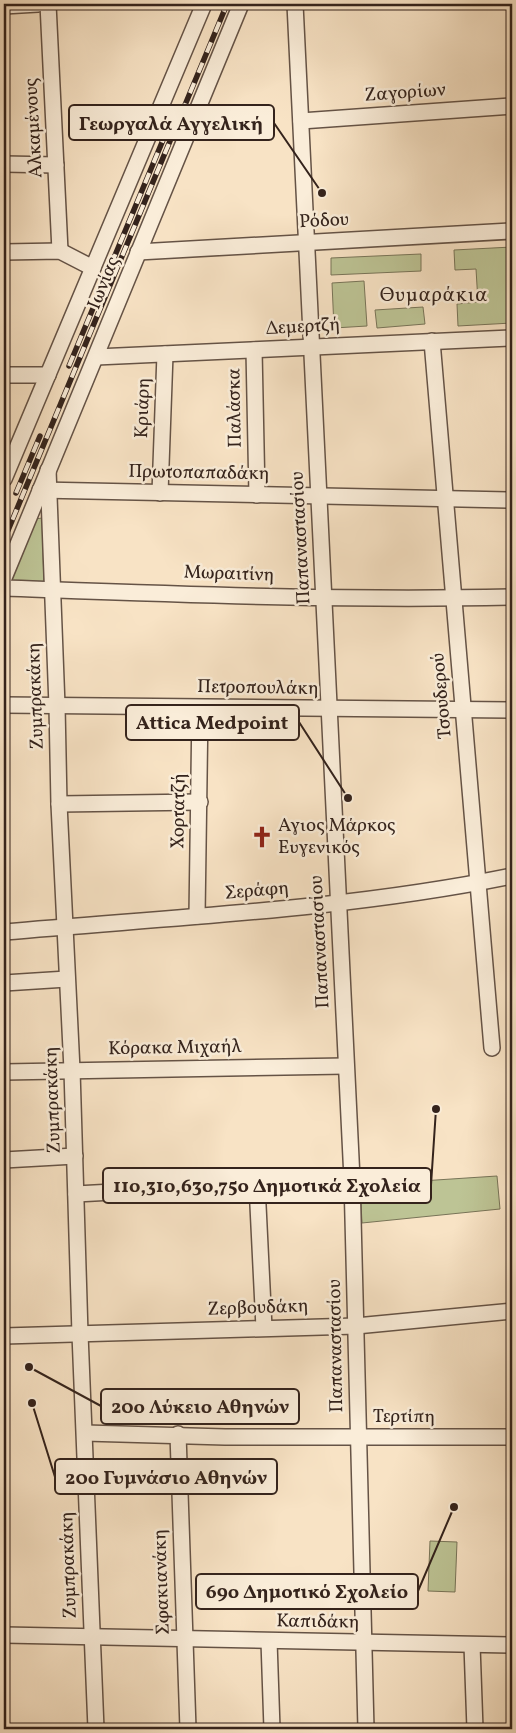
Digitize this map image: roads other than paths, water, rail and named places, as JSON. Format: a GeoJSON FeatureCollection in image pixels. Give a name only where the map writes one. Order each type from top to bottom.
{"type":"FeatureCollection","features":[{"type":"Feature","properties":{"kind":"street"},"geometry":{"type":"LineString","coordinates":[[4,6],[38,4]]}},
{"type":"Feature","properties":{"kind":"street","name":"Αλκαμένους"},"geometry":{"type":"LineString","coordinates":[[48,4],[60,251]]}},
{"type":"Feature","properties":{"kind":"street","name":"Ιωνίας"},"geometry":{"type":"LineString","coordinates":[[4,479],[204,4]]}},
{"type":"Feature","properties":{"kind":"street","name":"Ιωνίας"},"geometry":{"type":"LineString","coordinates":[[4,578],[44,490],[48,470],[138,252],[245,4]]}},
{"type":"Feature","properties":{"kind":"street","name":"Παπαναστασίου"},"geometry":{"type":"LineString","coordinates":[[295,4],[352,1179],[366,1729]]}},
{"type":"Feature","properties":{"kind":"street","name":"Ζαγορίων"},"geometry":{"type":"LineString","coordinates":[[301,121],[512,106]]}},
{"type":"Feature","properties":{"kind":"street"},"geometry":{"type":"LineString","coordinates":[[4,164],[56,165]]}},
{"type":"Feature","properties":{"kind":"street","name":"Ρόδου"},"geometry":{"type":"LineString","coordinates":[[138,252],[512,231]]}},
{"type":"Feature","properties":{"kind":"street"},"geometry":{"type":"LineString","coordinates":[[4,252],[60,251],[93,268]]}},
{"type":"Feature","properties":{"kind":"street","name":"Δεμερτζή"},"geometry":{"type":"LineString","coordinates":[[96,357],[512,338]]}},
{"type":"Feature","properties":{"kind":"street","name":"Τσουδερού"},"geometry":{"type":"LineString","coordinates":[[432,341],[492,1048]]}},
{"type":"Feature","properties":{"kind":"street","name":"Παλάσκα"},"geometry":{"type":"LineString","coordinates":[[254,350],[257,495]]}},
{"type":"Feature","properties":{"kind":"street","name":"Κριάρη"},"geometry":{"type":"LineString","coordinates":[[160,493],[165,354]]}},
{"type":"Feature","properties":{"kind":"street"},"geometry":{"type":"LineString","coordinates":[[4,375],[48,376]]}},
{"type":"Feature","properties":{"kind":"street","name":"Πρωτοπαπαδάκη"},"geometry":{"type":"LineString","coordinates":[[44,490],[508,500]]}},
{"type":"Feature","properties":{"kind":"street","name":"Ζυμπρακάκη"},"geometry":{"type":"LineString","coordinates":[[44,490],[53,590],[59,804],[72,1070],[80,1334],[96,1729]]}},
{"type":"Feature","properties":{"kind":"street","name":"Μωραιτίνη"},"geometry":{"type":"LineString","coordinates":[[4,588],[324,597],[512,597]]}},
{"type":"Feature","properties":{"kind":"street","name":"Πετροπουλάκη"},"geometry":{"type":"LineString","coordinates":[[4,705],[512,710]]}},
{"type":"Feature","properties":{"kind":"street","name":"Χορτατζή"},"geometry":{"type":"LineString","coordinates":[[197,916],[200,708]]}},
{"type":"Feature","properties":{"kind":"street"},"geometry":{"type":"LineString","coordinates":[[59,804],[200,802]]}},
{"type":"Feature","properties":{"kind":"street","name":"Σεράφη"},"geometry":{"type":"LineString","coordinates":[[4,932],[338,904],[478,883],[512,876]]}},
{"type":"Feature","properties":{"kind":"street"},"geometry":{"type":"LineString","coordinates":[[4,983],[68,979]]}},
{"type":"Feature","properties":{"kind":"street","name":"Κόρακα Μιχαήλ"},"geometry":{"type":"LineString","coordinates":[[4,1072],[346,1066]]}},
{"type":"Feature","properties":{"kind":"street"},"geometry":{"type":"LineString","coordinates":[[4,1160],[75,1156]]}},
{"type":"Feature","properties":{"kind":"street"},"geometry":{"type":"LineString","coordinates":[[76,1194],[352,1179]]}},
{"type":"Feature","properties":{"kind":"street"},"geometry":{"type":"LineString","coordinates":[[257,1185],[264,1328]]}},
{"type":"Feature","properties":{"kind":"street","name":"Ζερβουδάκη"},"geometry":{"type":"LineString","coordinates":[[4,1336],[356,1326],[512,1311]]}},
{"type":"Feature","properties":{"kind":"street","name":"Τερτίπη"},"geometry":{"type":"LineString","coordinates":[[85,1433],[178,1434],[225,1437],[512,1437]]}},
{"type":"Feature","properties":{"kind":"street","name":"Σφακιανάκη"},"geometry":{"type":"LineString","coordinates":[[178,1434],[188,1729]]}},
{"type":"Feature","properties":{"kind":"street","name":"Καπιδάκη"},"geometry":{"type":"LineString","coordinates":[[4,1635],[512,1645]]}},
{"type":"Feature","properties":{"kind":"street"},"geometry":{"type":"LineString","coordinates":[[269,1641],[272,1729]]}},
{"type":"Feature","properties":{"kind":"street"},"geometry":{"type":"LineString","coordinates":[[472,1644],[475,1729]]}},
{"type":"Feature","properties":{"kind":"railway"},"geometry":{"type":"LineString","coordinates":[[4,540],[227,4]]}},
{"type":"Feature","properties":{"kind":"railway"},"geometry":{"type":"LineString","coordinates":[[69,366],[163,140]]}},
{"type":"Feature","properties":{"kind":"railway"},"geometry":{"type":"LineString","coordinates":[[16,493],[40,436]]}},
{"type":"Feature","properties":{"kind":"place","name":"Γεωργαλά Αγγελική"},"geometry":{"type":"Point","coordinates":[322,193]}},
{"type":"Feature","properties":{"kind":"place","name":"Attica Medpoint"},"geometry":{"type":"Point","coordinates":[348,798]}},
{"type":"Feature","properties":{"kind":"place","name":"Αγιος Μάρκος Ευγενικός"},"geometry":{"type":"Point","coordinates":[262,837]}},
{"type":"Feature","properties":{"kind":"place","name":"11ο,31ο,63ο,75ο Δημοτικά Σχολεία"},"geometry":{"type":"Point","coordinates":[436,1109]}},
{"type":"Feature","properties":{"kind":"place","name":"20ο Λύκειο Αθηνών"},"geometry":{"type":"Point","coordinates":[29,1367]}},
{"type":"Feature","properties":{"kind":"place","name":"20ο Γυμνάσιο Αθηνών"},"geometry":{"type":"Point","coordinates":[32,1403]}},
{"type":"Feature","properties":{"kind":"place","name":"69ο Δημοτικό Σχολείο"},"geometry":{"type":"Point","coordinates":[454,1507]}},
{"type":"Feature","properties":{"kind":"district","name":"Θυμαράκια"},"geometry":{"type":"Point","coordinates":[434,296]}}]}
